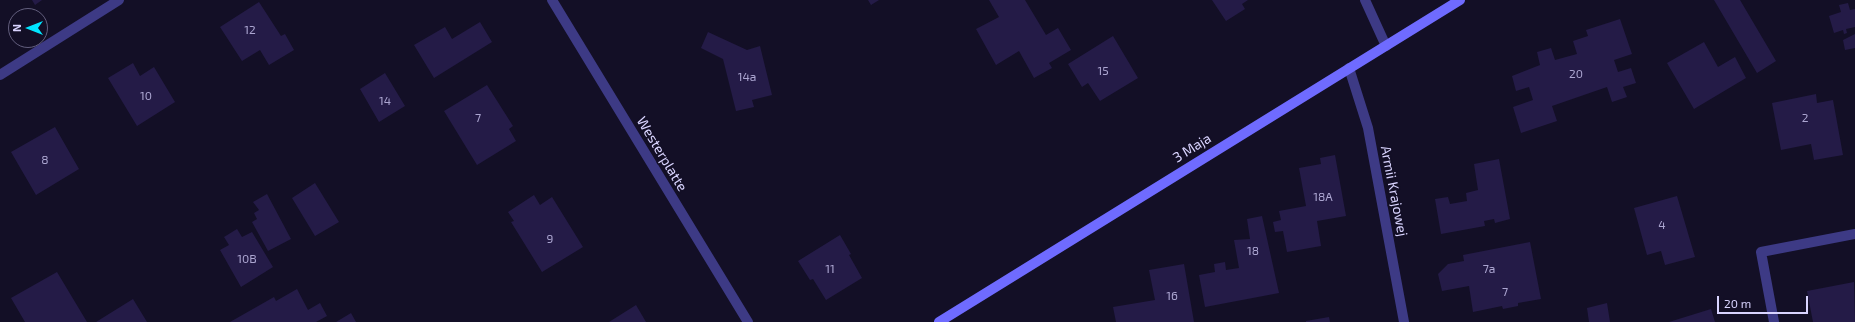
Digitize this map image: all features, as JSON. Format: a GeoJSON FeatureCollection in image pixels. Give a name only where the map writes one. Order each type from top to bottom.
{"type":"FeatureCollection","features":[{"type":"Feature","properties":{"kind":"street"},"geometry":{"type":"LineString","coordinates":[[0,75],[119,0]]}},
{"type":"Feature","properties":{"kind":"street","name":"Westerplatte"},"geometry":{"type":"LineString","coordinates":[[552,0],[748,322]]}},
{"type":"Feature","properties":{"kind":"street"},"geometry":{"type":"LineString","coordinates":[[1365,0],[1386,46]]}},
{"type":"Feature","properties":{"kind":"street","name":"3 Maja"},"geometry":{"type":"LineString","coordinates":[[939,322],[1460,0]]}},
{"type":"Feature","properties":{"kind":"street","name":"Armii Krajowej"},"geometry":{"type":"LineString","coordinates":[[1349,68],[1368,128],[1404,322]]}},
{"type":"Feature","properties":{"kind":"street"},"geometry":{"type":"LineString","coordinates":[[1774,322],[1761,252],[1855,234]]}},
{"type":"Feature","properties":{"kind":"building"},"geometry":{"type":"Polygon","coordinates":[[[32,0],[42,0],[35,5],[32,0]]]}},
{"type":"Feature","properties":{"kind":"building"},"geometry":{"type":"Polygon","coordinates":[[[868,0],[879,0],[871,5],[868,0]]]}},
{"type":"Feature","properties":{"kind":"building"},"geometry":{"type":"Polygon","coordinates":[[[989,0],[1025,0],[1046,35],[1058,28],[1071,50],[1049,63],[1052,68],[1034,78],[1019,51],[996,65],[976,29],[999,17],[989,0]]]}},
{"type":"Feature","properties":{"kind":"building"},"geometry":{"type":"Polygon","coordinates":[[[1212,0],[1248,0],[1242,4],[1245,9],[1226,21],[1212,0]]]}},
{"type":"Feature","properties":{"kind":"building"},"geometry":{"type":"Polygon","coordinates":[[[1714,0],[1740,0],[1776,61],[1757,73],[1714,0]]]}},
{"type":"Feature","properties":{"kind":"building"},"geometry":{"type":"Polygon","coordinates":[[[259,2],[281,36],[285,34],[294,50],[269,65],[260,50],[242,61],[220,27],[259,2]]]}},
{"type":"Feature","properties":{"kind":"building"},"geometry":{"type":"Polygon","coordinates":[[[1848,3],[1850,10],[1855,9],[1855,27],[1846,29],[1847,33],[1844,34],[1843,30],[1834,33],[1829,16],[1841,12],[1839,5],[1848,3]]]}},
{"type":"Feature","properties":{"kind":"building"},"geometry":{"type":"Polygon","coordinates":[[[1620,19],[1632,54],[1614,60],[1618,72],[1631,68],[1636,83],[1623,87],[1627,97],[1612,102],[1607,87],[1552,106],[1557,121],[1521,133],[1513,107],[1533,100],[1529,87],[1516,91],[1512,76],[1540,65],[1537,52],[1551,48],[1555,60],[1577,54],[1573,41],[1588,36],[1586,30],[1620,19]]]}},
{"type":"Feature","properties":{"kind":"building"},"geometry":{"type":"Polygon","coordinates":[[[480,22],[492,42],[434,78],[414,45],[445,27],[452,39],[480,22]]]}},
{"type":"Feature","properties":{"kind":"building"},"geometry":{"type":"Polygon","coordinates":[[[708,32],[747,50],[760,46],[772,95],[752,100],[754,107],[736,111],[723,59],[701,48],[708,32]]]}},
{"type":"Feature","properties":{"kind":"building"},"geometry":{"type":"Polygon","coordinates":[[[1855,34],[1855,48],[1845,50],[1843,40],[1855,34]]]}},
{"type":"Feature","properties":{"kind":"building"},"geometry":{"type":"Polygon","coordinates":[[[1113,36],[1138,78],[1100,101],[1088,83],[1082,87],[1068,64],[1113,36]]]}},
{"type":"Feature","properties":{"kind":"building"},"geometry":{"type":"Polygon","coordinates":[[[1704,42],[1718,67],[1735,57],[1746,78],[1694,109],[1667,63],[1704,42]]]}},
{"type":"Feature","properties":{"kind":"building"},"geometry":{"type":"Polygon","coordinates":[[[133,63],[140,76],[154,67],[175,102],[137,126],[108,78],[133,63]]]}},
{"type":"Feature","properties":{"kind":"building"},"geometry":{"type":"Polygon","coordinates":[[[385,73],[405,106],[379,122],[360,89],[385,73]]]}},
{"type":"Feature","properties":{"kind":"building"},"geometry":{"type":"Polygon","coordinates":[[[487,85],[513,126],[509,129],[516,141],[477,165],[444,111],[487,85]]]}},
{"type":"Feature","properties":{"kind":"building"},"geometry":{"type":"Polygon","coordinates":[[[1816,94],[1817,103],[1833,100],[1843,155],[1814,160],[1811,144],[1781,150],[1772,103],[1816,94]]]}},
{"type":"Feature","properties":{"kind":"building"},"geometry":{"type":"Polygon","coordinates":[[[55,127],[79,169],[36,195],[11,152],[55,127]]]}},
{"type":"Feature","properties":{"kind":"building"},"geometry":{"type":"Polygon","coordinates":[[[1335,155],[1346,216],[1317,221],[1321,246],[1287,252],[1283,231],[1275,232],[1273,222],[1281,220],[1279,211],[1306,206],[1299,168],[1321,164],[1320,158],[1335,155]]]}},
{"type":"Feature","properties":{"kind":"building"},"geometry":{"type":"Polygon","coordinates":[[[1499,159],[1510,219],[1495,223],[1494,219],[1484,221],[1485,226],[1441,234],[1435,199],[1448,197],[1450,204],[1467,201],[1466,193],[1478,190],[1474,164],[1499,159]]]}},
{"type":"Feature","properties":{"kind":"building"},"geometry":{"type":"Polygon","coordinates":[[[315,183],[339,222],[315,236],[292,198],[315,183]]]}},
{"type":"Feature","properties":{"kind":"building"},"geometry":{"type":"Polygon","coordinates":[[[267,194],[291,239],[268,251],[252,222],[257,219],[254,213],[259,210],[253,202],[267,194]]]}},
{"type":"Feature","properties":{"kind":"building"},"geometry":{"type":"Polygon","coordinates":[[[534,195],[540,205],[552,197],[583,247],[542,272],[511,222],[514,221],[508,212],[534,195]]]}},
{"type":"Feature","properties":{"kind":"building"},"geometry":{"type":"Polygon","coordinates":[[[1677,196],[1695,257],[1665,265],[1661,251],[1647,255],[1634,208],[1677,196]]]}},
{"type":"Feature","properties":{"kind":"building"},"geometry":{"type":"Polygon","coordinates":[[[1262,216],[1279,293],[1205,307],[1199,275],[1215,272],[1214,264],[1225,262],[1226,270],[1239,268],[1234,240],[1250,239],[1247,219],[1262,216]]]}},
{"type":"Feature","properties":{"kind":"building"},"geometry":{"type":"Polygon","coordinates":[[[237,229],[242,237],[252,232],[273,267],[241,287],[220,250],[229,245],[224,237],[237,229]]]}},
{"type":"Feature","properties":{"kind":"building"},"geometry":{"type":"Polygon","coordinates":[[[840,235],[862,278],[826,300],[813,279],[810,280],[798,261],[840,235]]]}},
{"type":"Feature","properties":{"kind":"building"},"geometry":{"type":"Polygon","coordinates":[[[1530,242],[1541,299],[1518,303],[1518,306],[1503,309],[1502,306],[1473,312],[1469,286],[1442,291],[1438,274],[1448,264],[1464,261],[1463,255],[1530,242]]]}},
{"type":"Feature","properties":{"kind":"building"},"geometry":{"type":"Polygon","coordinates":[[[1184,264],[1194,322],[1116,322],[1113,307],[1155,300],[1149,270],[1184,264]]]}},
{"type":"Feature","properties":{"kind":"building"},"geometry":{"type":"Polygon","coordinates":[[[57,272],[87,322],[25,322],[11,298],[57,272]]]}},
{"type":"Feature","properties":{"kind":"building"},"geometry":{"type":"Polygon","coordinates":[[[1854,282],[1855,322],[1813,322],[1807,291],[1854,282]]]}},
{"type":"Feature","properties":{"kind":"building"},"geometry":{"type":"Polygon","coordinates":[[[297,289],[308,310],[320,303],[327,316],[316,322],[230,322],[274,297],[276,301],[297,289]]]}},
{"type":"Feature","properties":{"kind":"building"},"geometry":{"type":"Polygon","coordinates":[[[133,299],[147,322],[96,322],[133,299]]]}},
{"type":"Feature","properties":{"kind":"building"},"geometry":{"type":"Polygon","coordinates":[[[1607,303],[1610,322],[1589,322],[1587,308],[1607,303]]]}},
{"type":"Feature","properties":{"kind":"building"},"geometry":{"type":"Polygon","coordinates":[[[636,305],[646,322],[609,322],[636,305]]]}},
{"type":"Feature","properties":{"kind":"building"},"geometry":{"type":"Polygon","coordinates":[[[1711,309],[1715,322],[1669,322],[1711,309]]]}},
{"type":"Feature","properties":{"kind":"building"},"geometry":{"type":"Polygon","coordinates":[[[351,313],[356,322],[336,322],[351,313]]]}},
{"type":"Feature","properties":{"kind":"building"},"geometry":{"type":"Polygon","coordinates":[[[1329,317],[1330,322],[1306,322],[1306,321],[1329,317]]]}}]}
